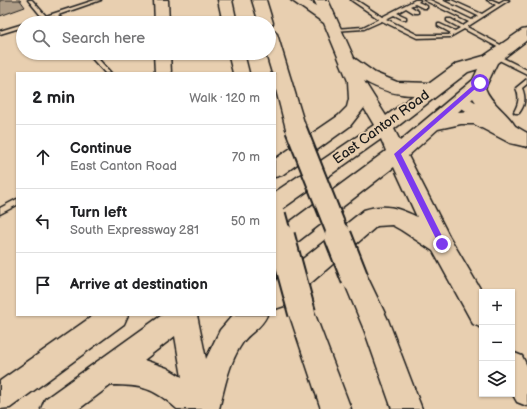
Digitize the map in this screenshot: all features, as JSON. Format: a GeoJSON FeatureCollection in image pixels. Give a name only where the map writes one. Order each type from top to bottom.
{"type":"FeatureCollection","features":[{"type":"Feature","properties":{"kind":"highway"},"geometry":{"type":"LineString","coordinates":[[225,0],[228,16]]}},
{"type":"Feature","properties":{"kind":"highway"},"geometry":{"type":"LineString","coordinates":[[259,0],[264,16]]}},
{"type":"Feature","properties":{"kind":"highway"},"geometry":{"type":"LineString","coordinates":[[276,59],[296,129],[354,279],[378,330],[420,409]]}},
{"type":"Feature","properties":{"kind":"highway"},"geometry":{"type":"LineString","coordinates":[[238,60],[241,72]]}},
{"type":"Feature","properties":{"kind":"highway"},"geometry":{"type":"LineString","coordinates":[[276,219],[302,313],[336,409]]}},
{"type":"Feature","properties":{"kind":"highway"},"geometry":{"type":"LineString","coordinates":[[378,330],[407,409]]}},
{"type":"Feature","properties":{"kind":"main road"},"geometry":{"type":"LineString","coordinates":[[161,0],[162,16]]}},
{"type":"Feature","properties":{"kind":"main road"},"geometry":{"type":"LineString","coordinates":[[298,0],[332,25]]}},
{"type":"Feature","properties":{"kind":"main road"},"geometry":{"type":"LineString","coordinates":[[321,0],[356,80],[384,127],[442,244],[479,310]]}},
{"type":"Feature","properties":{"kind":"main road","name":"East Canton Road"},"geometry":{"type":"LineString","coordinates":[[276,202],[384,127],[462,68],[497,55],[527,33]]}},
{"type":"Feature","properties":{"kind":"main road","name":"East Canton Road"},"geometry":{"type":"LineString","coordinates":[[276,245],[397,154],[434,123],[480,83],[497,55]]}},
{"type":"Feature","properties":{"kind":"main road"},"geometry":{"type":"LineString","coordinates":[[162,60],[163,72]]}},
{"type":"Feature","properties":{"kind":"main road"},"geometry":{"type":"LineString","coordinates":[[348,62],[366,75],[389,87],[409,90],[433,89]]}},
{"type":"Feature","properties":{"kind":"main road"},"geometry":{"type":"LineString","coordinates":[[460,100],[453,90],[454,80],[462,68]]}},
{"type":"Feature","properties":{"kind":"main road"},"geometry":{"type":"LineString","coordinates":[[276,168],[344,121],[353,113],[359,101],[356,80]]}},
{"type":"Feature","properties":{"kind":"main road"},"geometry":{"type":"LineString","coordinates":[[476,86],[483,103],[493,115],[525,140]]}},
{"type":"Feature","properties":{"kind":"main road"},"geometry":{"type":"LineString","coordinates":[[434,123],[469,117],[484,121],[514,138],[525,140]]}},
{"type":"Feature","properties":{"kind":"main road"},"geometry":{"type":"LineString","coordinates":[[276,296],[372,217],[393,216],[409,223],[442,244]]}},
{"type":"Feature","properties":{"kind":"main road"},"geometry":{"type":"LineString","coordinates":[[0,398],[101,323],[113,316]]}},
{"type":"Feature","properties":{"kind":"main road"},"geometry":{"type":"LineString","coordinates":[[55,409],[182,316]]}},
{"type":"Feature","properties":{"kind":"main road"},"geometry":{"type":"LineString","coordinates":[[183,316],[203,409]]}},
{"type":"Feature","properties":{"kind":"main road"},"geometry":{"type":"LineString","coordinates":[[203,409],[224,348],[235,330],[253,316]]}},
{"type":"Feature","properties":{"kind":"main road"},"geometry":{"type":"LineString","coordinates":[[107,371],[127,371],[154,376],[179,390],[197,409]]}},
{"type":"Feature","properties":{"kind":"main road"},"geometry":{"type":"LineString","coordinates":[[515,371],[527,392]]}},
{"type":"Feature","properties":{"kind":"street"},"geometry":{"type":"LineString","coordinates":[[460,100],[525,140]]}},
{"type":"Feature","properties":{"kind":"lane"},"geometry":{"type":"LineString","coordinates":[[30,0],[44,16]]}},
{"type":"Feature","properties":{"kind":"lane"},"geometry":{"type":"LineString","coordinates":[[48,16],[99,0]]}},
{"type":"Feature","properties":{"kind":"lane"},"geometry":{"type":"LineString","coordinates":[[353,0],[382,19],[417,36],[450,36],[507,0]]}},
{"type":"Feature","properties":{"kind":"lane"},"geometry":{"type":"LineString","coordinates":[[426,0],[472,22]]}},
{"type":"Feature","properties":{"kind":"lane"},"geometry":{"type":"LineString","coordinates":[[447,0],[482,16]]}},
{"type":"Feature","properties":{"kind":"lane"},"geometry":{"type":"LineString","coordinates":[[489,0],[499,5]]}},
{"type":"Feature","properties":{"kind":"lane"},"geometry":{"type":"LineString","coordinates":[[332,25],[364,28],[416,1],[425,7]]}},
{"type":"Feature","properties":{"kind":"lane"},"geometry":{"type":"LineString","coordinates":[[406,6],[416,12]]}},
{"type":"Feature","properties":{"kind":"lane"},"geometry":{"type":"LineString","coordinates":[[394,13],[404,18]]}},
{"type":"Feature","properties":{"kind":"lane"},"geometry":{"type":"LineString","coordinates":[[449,20],[464,28],[497,55],[527,72]]}},
{"type":"Feature","properties":{"kind":"lane"},"geometry":{"type":"LineString","coordinates":[[440,25],[455,33]]}},
{"type":"Feature","properties":{"kind":"lane"},"geometry":{"type":"LineString","coordinates":[[0,33],[16,27]]}},
{"type":"Feature","properties":{"kind":"lane"},"geometry":{"type":"LineString","coordinates":[[429,31],[438,36]]}},
{"type":"Feature","properties":{"kind":"lane"},"geometry":{"type":"LineString","coordinates":[[96,60],[107,72]]}},
{"type":"Feature","properties":{"kind":"lane"},"geometry":{"type":"LineString","coordinates":[[517,112],[522,104],[523,97],[519,88],[527,81]]}},
{"type":"Feature","properties":{"kind":"lane"},"geometry":{"type":"LineString","coordinates":[[0,211],[16,203]]}},
{"type":"Feature","properties":{"kind":"building"},"geometry":{"type":"Polygon","coordinates":[[[0,0],[20,0],[25,7],[0,16],[0,0]]]}},
{"type":"Feature","properties":{"kind":"route"},"geometry":{"type":"LineString","coordinates":[[442,244],[397,154],[480,83]]}}]}
